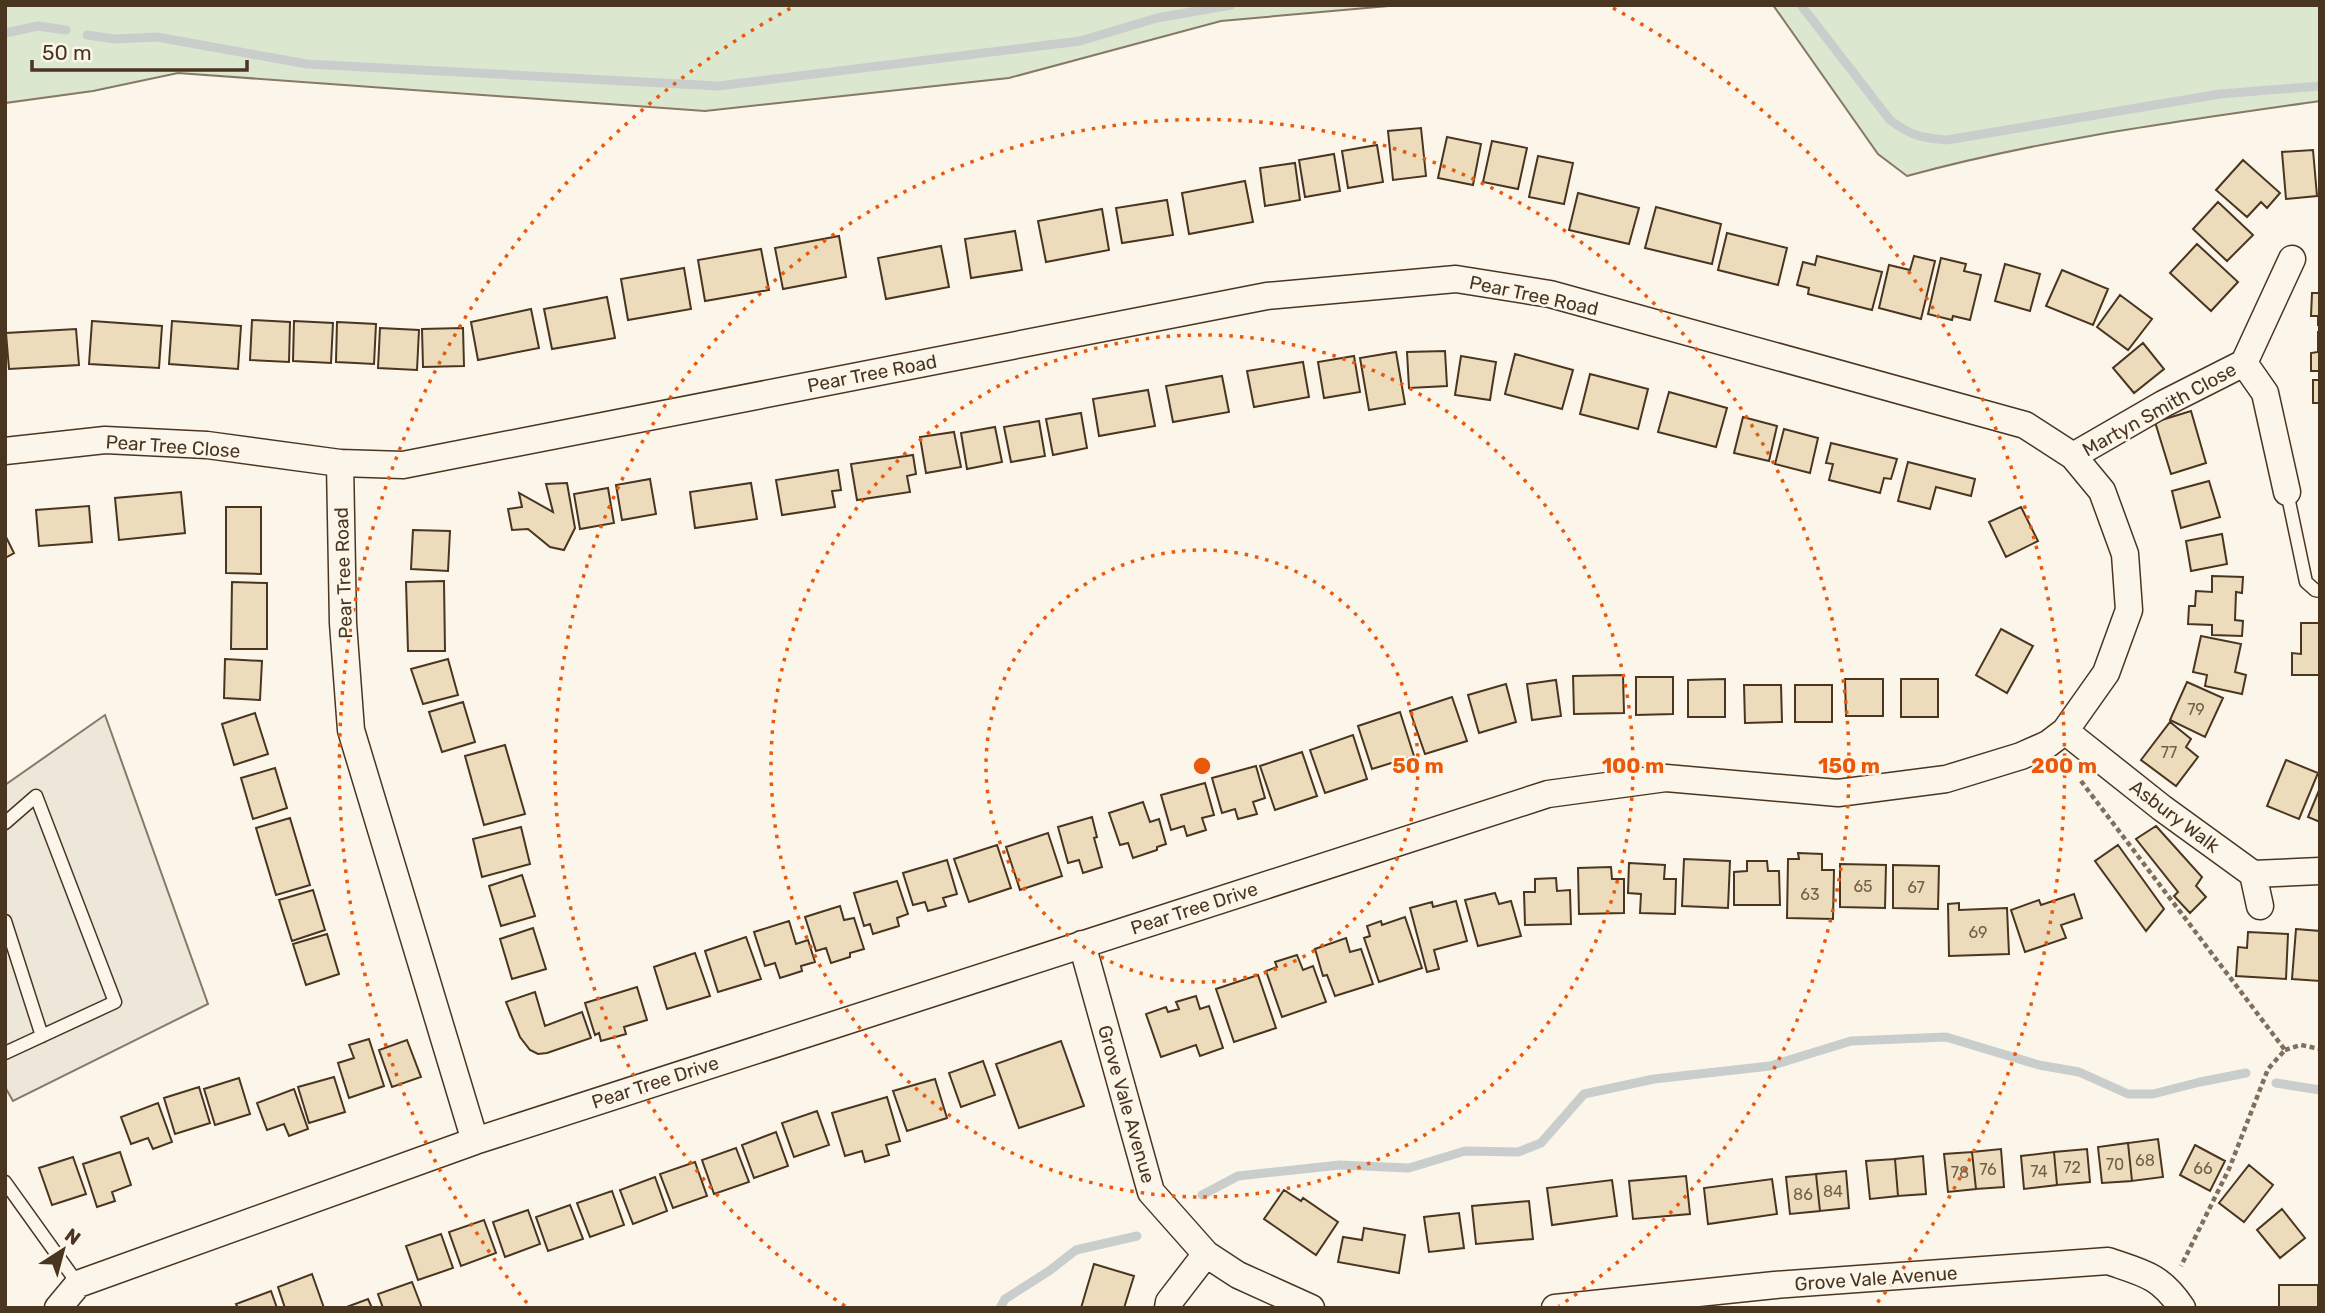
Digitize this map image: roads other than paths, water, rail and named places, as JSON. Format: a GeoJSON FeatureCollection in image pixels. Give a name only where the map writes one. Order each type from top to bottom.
{"type":"FeatureCollection","features":[{"type":"Feature","properties":{"kind":"street","name":"Martyn Smith Close"},"geometry":{"type":"LineString","coordinates":[[2073,456],[2163,404],[2244,363],[2292,259]]}},
{"type":"Feature","properties":{"kind":"street","name":"Pear Tree Road"},"geometry":{"type":"LineString","coordinates":[[475,1141],[351,730],[343,624],[340,463],[403,465],[1267,296],[1456,279],[1550,295],[2025,425],[2073,456]]}},
{"type":"Feature","properties":{"kind":"street","name":"Martyn Smith Close"},"geometry":{"type":"LineString","coordinates":[[2244,363],[2265,393],[2287,492]]}},
{"type":"Feature","properties":{"kind":"street","name":"Pear Tree Close"},"geometry":{"type":"LineString","coordinates":[[5,451],[105,440],[207,445],[340,463]]}},
{"type":"Feature","properties":{"kind":"street","name":"Pear Tree Drive"},"geometry":{"type":"LineString","coordinates":[[78,1284],[475,1141],[1548,793],[1666,778],[1838,793],[1945,779],[2048,744],[2065,732],[2106,673],[2129,610],[2125,554],[2102,491],[2073,456]]}},
{"type":"Feature","properties":{"kind":"street","name":"Asbury Walk"},"geometry":{"type":"LineString","coordinates":[[2065,732],[2162,808],[2253,874]]}},
{"type":"Feature","properties":{"kind":"street"},"geometry":{"type":"LineString","coordinates":[[2260,906],[2253,874],[2320,871]]}},
{"type":"Feature","properties":{"kind":"street","name":"Grove Vale Avenue"},"geometry":{"type":"LineString","coordinates":[[1082,944],[1151,1192],[1206,1254],[1238,1275],[1311,1308]]}},
{"type":"Feature","properties":{"kind":"street"},"geometry":{"type":"LineString","coordinates":[[1168,1308],[1206,1254]]}},
{"type":"Feature","properties":{"kind":"street","name":"Grove Vale Avenue"},"geometry":{"type":"LineString","coordinates":[[1555,1308],[1776,1296],[2108,1261],[2154,1277],[2176,1299]]}},
{"type":"Feature","properties":{"kind":"street"},"geometry":{"type":"LineString","coordinates":[[58,1308],[78,1284]]}},
{"type":"Feature","properties":{"kind":"lane"},"geometry":{"type":"LineString","coordinates":[[2287,492],[2306,582],[2320,591]]}},
{"type":"Feature","properties":{"kind":"lane"},"geometry":{"type":"LineString","coordinates":[[5,823],[36,796],[115,1002],[5,1054]]}},
{"type":"Feature","properties":{"kind":"lane"},"geometry":{"type":"LineString","coordinates":[[5,921],[42,1036]]}},
{"type":"Feature","properties":{"kind":"lane"},"geometry":{"type":"LineString","coordinates":[[5,1182],[78,1284]]}},
{"type":"Feature","properties":{"kind":"waterway"},"geometry":{"type":"LineString","coordinates":[[87,35],[115,39],[157,37],[307,64],[718,86],[1080,41],[1157,18],[1231,5]]}},
{"type":"Feature","properties":{"kind":"waterway"},"geometry":{"type":"LineString","coordinates":[[1801,5],[1890,120],[1904,130],[1930,138],[1947,140],[2220,94],[2320,86]]}},
{"type":"Feature","properties":{"kind":"waterway"},"geometry":{"type":"LineString","coordinates":[[5,33],[38,26],[66,30]]}},
{"type":"Feature","properties":{"kind":"waterway"},"geometry":{"type":"LineString","coordinates":[[1202,1195],[1238,1176],[1340,1165],[1409,1168],[1465,1151],[1518,1152],[1541,1143],[1584,1094],[1654,1079],[1770,1066],[1851,1041],[1946,1037],[2039,1065],[2079,1072],[2128,1094],[2153,1094],[2246,1073]]}},
{"type":"Feature","properties":{"kind":"waterway"},"geometry":{"type":"LineString","coordinates":[[2276,1083],[2320,1090]]}},
{"type":"Feature","properties":{"kind":"waterway"},"geometry":{"type":"LineString","coordinates":[[1000,1308],[1005,1299],[1076,1250],[1137,1236]]}}]}
